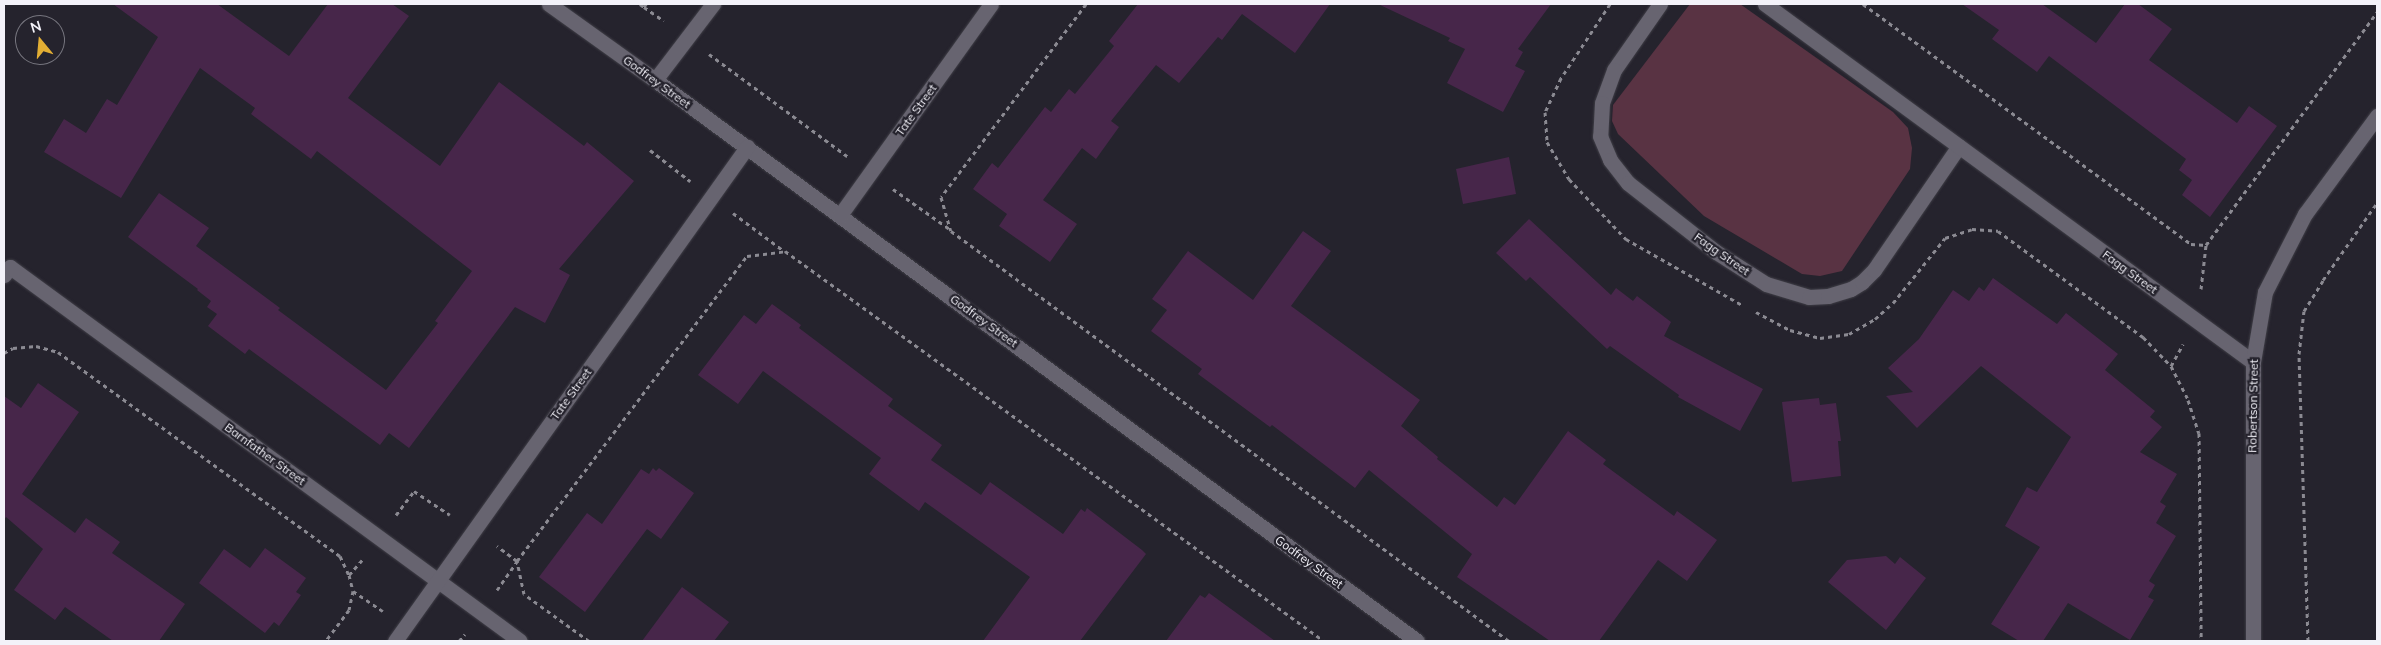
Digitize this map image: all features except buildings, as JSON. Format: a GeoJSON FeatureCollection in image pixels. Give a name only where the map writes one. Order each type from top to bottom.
{"type":"FeatureCollection","features":[{"type":"Feature","properties":{"kind":"street","name":"Godfrey Street"},"geometry":{"type":"LineString","coordinates":[[549,4],[840,215],[1417,641]]}},
{"type":"Feature","properties":{"kind":"street"},"geometry":{"type":"LineString","coordinates":[[655,80],[713,4]]}},
{"type":"Feature","properties":{"kind":"street","name":"Tate Street"},"geometry":{"type":"LineString","coordinates":[[840,215],[991,4]]}},
{"type":"Feature","properties":{"kind":"street","name":"Fagg Street"},"geometry":{"type":"LineString","coordinates":[[1660,4],[1614,70],[1602,103],[1600,136],[1610,160],[1628,183],[1716,252],[1766,284],[1809,297],[1828,296],[1851,289],[1862,282],[1874,270],[1959,146]]}},
{"type":"Feature","properties":{"kind":"street","name":"Fagg Street"},"geometry":{"type":"LineString","coordinates":[[1765,4],[2253,362]]}},
{"type":"Feature","properties":{"kind":"street","name":"Robertson Street"},"geometry":{"type":"LineString","coordinates":[[2254,641],[2253,362],[2265,292],[2305,214],[2377,116]]}},
{"type":"Feature","properties":{"kind":"street","name":"Tate Street"},"geometry":{"type":"LineString","coordinates":[[395,641],[747,147]]}},
{"type":"Feature","properties":{"kind":"street","name":"Barnfather Street"},"geometry":{"type":"LineString","coordinates":[[7,271],[520,641]]}},
{"type":"Feature","properties":{"kind":"path"},"geometry":{"type":"LineString","coordinates":[[640,4],[645,5],[870,173],[1509,641]]}},
{"type":"Feature","properties":{"kind":"path"},"geometry":{"type":"LineString","coordinates":[[951,231],[941,197],[1086,4]]}},
{"type":"Feature","properties":{"kind":"path"},"geometry":{"type":"LineString","coordinates":[[1610,4],[1561,78],[1545,112],[1547,142],[1569,179],[1626,239],[1746,307]]}},
{"type":"Feature","properties":{"kind":"path"},"geometry":{"type":"LineString","coordinates":[[1862,4],[2190,244],[2206,245],[2377,12]]}},
{"type":"Feature","properties":{"kind":"path"},"geometry":{"type":"LineString","coordinates":[[2308,641],[2299,354],[2304,312],[2323,280],[2377,203]]}},
{"type":"Feature","properties":{"kind":"path"},"geometry":{"type":"LineString","coordinates":[[1755,312],[1790,330],[1820,338],[1849,334],[1875,319],[1893,303],[1945,238],[1972,229],[1998,231],[2143,337],[2171,366],[2188,400],[2199,433],[2201,641]]}},
{"type":"Feature","properties":{"kind":"path"},"geometry":{"type":"LineString","coordinates":[[589,641],[524,594],[517,561],[747,256],[785,251],[1324,641]]}},
{"type":"Feature","properties":{"kind":"path"},"geometry":{"type":"LineString","coordinates":[[4,353],[13,348],[36,346],[58,352],[340,556],[349,574],[353,591],[349,610],[326,641]]}},
{"type":"Feature","properties":{"kind":"shaded area"},"geometry":{"type":"Polygon","coordinates":[[[1690,4],[1740,4],[1893,112],[1908,128],[1912,148],[1910,169],[1842,271],[1820,276],[1802,274],[1704,216],[1618,134],[1612,121],[1613,105],[1690,4]]]}}]}
